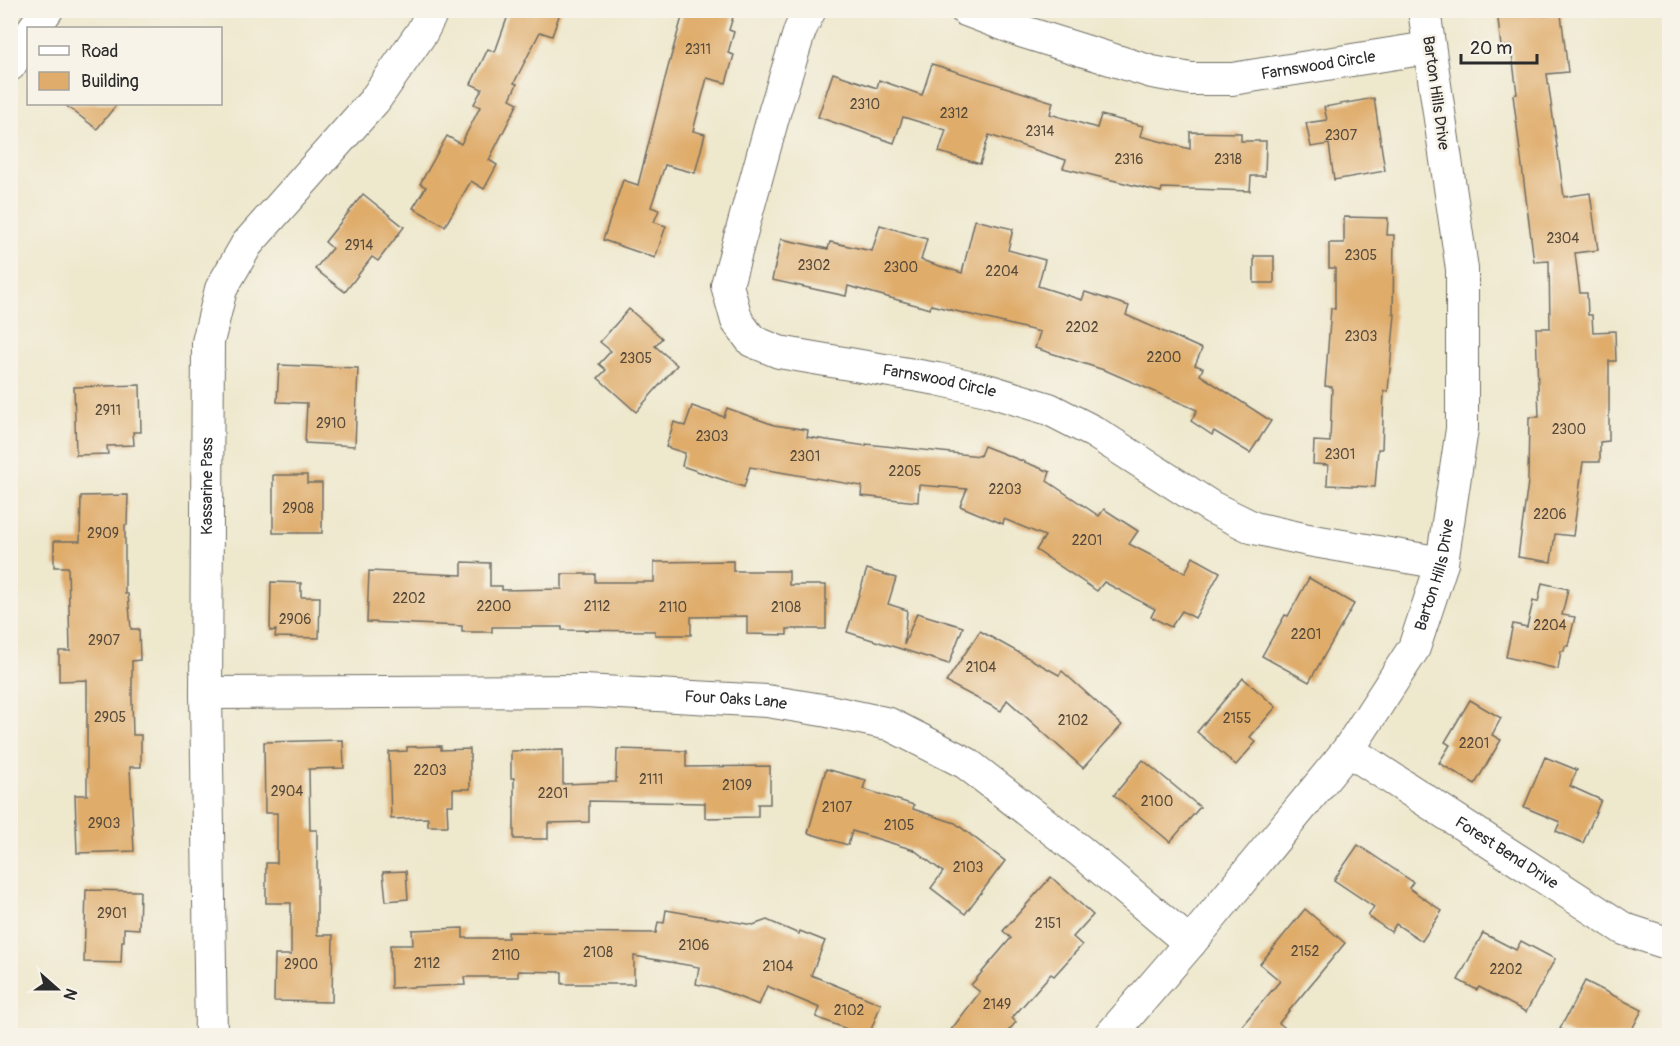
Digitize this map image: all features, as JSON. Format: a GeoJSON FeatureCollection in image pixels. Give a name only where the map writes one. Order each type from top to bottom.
{"type":"FeatureCollection","features":[{"type":"Feature","properties":{"kind":"street","name":"Kassarine Pass"},"geometry":{"type":"LineString","coordinates":[[212,1035],[207,693],[208,342],[221,289],[247,244],[374,101],[422,32],[433,10]]}},
{"type":"Feature","properties":{"kind":"street","name":"Farnswood Circle"},"geometry":{"type":"LineString","coordinates":[[810,10],[800,30],[778,99],[727,285],[737,321],[752,341],[779,352],[937,379],[987,390],[1039,406],[1094,432],[1213,508],[1254,528],[1308,540],[1442,563]]}},
{"type":"Feature","properties":{"kind":"street","name":"Farnswood Circle"},"geometry":{"type":"LineString","coordinates":[[966,10],[1024,32],[1152,72],[1191,80],[1232,79],[1428,48]]}},
{"type":"Feature","properties":{"kind":"street","name":"Barton Hills Drive"},"geometry":{"type":"LineString","coordinates":[[1110,1035],[1190,943],[1347,750],[1414,648],[1442,563],[1462,429],[1462,269],[1424,10]]}},
{"type":"Feature","properties":{"kind":"street"},"geometry":{"type":"LineString","coordinates":[[10,64],[27,34]]}},
{"type":"Feature","properties":{"kind":"street","name":"Four Oaks Lane"},"geometry":{"type":"LineString","coordinates":[[207,693],[584,690],[767,701],[889,724],[966,763],[1079,850],[1190,943]]}},
{"type":"Feature","properties":{"kind":"street","name":"Forest Bend Drive"},"geometry":{"type":"LineString","coordinates":[[1347,750],[1624,929],[1670,944]]}},
{"type":"Feature","properties":{"kind":"building"},"geometry":{"type":"Polygon","coordinates":[[[510,10],[561,10],[552,36],[540,32],[514,83],[517,84],[510,99],[518,103],[489,160],[497,165],[484,189],[471,181],[445,226],[413,208],[426,187],[420,184],[447,136],[461,144],[480,107],[474,104],[482,89],[471,84],[488,49],[495,52],[510,10]]]}},
{"type":"Feature","properties":{"kind":"building"},"geometry":{"type":"Polygon","coordinates":[[[684,10],[710,10],[733,17],[729,30],[734,32],[728,53],[734,55],[726,83],[707,78],[693,131],[705,134],[695,173],[665,165],[651,207],[659,210],[654,222],[666,226],[655,258],[603,240],[623,180],[638,185],[684,10]]]}},
{"type":"Feature","properties":{"kind":"building"},"geometry":{"type":"Polygon","coordinates":[[[1497,10],[1544,10],[1545,16],[1561,14],[1568,72],[1547,74],[1564,197],[1590,193],[1598,250],[1575,253],[1580,293],[1587,293],[1588,315],[1592,315],[1593,332],[1615,331],[1616,361],[1609,361],[1609,441],[1600,442],[1600,462],[1583,462],[1573,536],[1555,534],[1551,562],[1518,557],[1528,482],[1529,417],[1539,417],[1536,328],[1550,328],[1549,261],[1534,262],[1513,95],[1517,94],[1511,46],[1501,47],[1497,10]]]}},
{"type":"Feature","properties":{"kind":"building"},"geometry":{"type":"Polygon","coordinates":[[[932,64],[1053,102],[1050,114],[1097,128],[1101,115],[1143,126],[1140,136],[1190,149],[1190,132],[1241,133],[1241,141],[1266,141],[1265,176],[1251,176],[1250,191],[1162,188],[1161,192],[1063,168],[1066,160],[989,135],[980,164],[939,152],[946,130],[903,117],[894,143],[818,117],[833,73],[877,88],[879,80],[922,95],[932,64]]]}},
{"type":"Feature","properties":{"kind":"building"},"geometry":{"type":"Polygon","coordinates":[[[1374,98],[1385,171],[1334,180],[1329,144],[1311,147],[1306,123],[1327,120],[1324,107],[1374,98]]]}},
{"type":"Feature","properties":{"kind":"building"},"geometry":{"type":"Polygon","coordinates":[[[65,105],[116,105],[97,129],[65,105]]]}},
{"type":"Feature","properties":{"kind":"building"},"geometry":{"type":"Polygon","coordinates":[[[363,194],[404,227],[378,261],[372,257],[345,292],[315,269],[332,248],[325,242],[363,194]]]}},
{"type":"Feature","properties":{"kind":"building"},"geometry":{"type":"Polygon","coordinates":[[[1344,217],[1388,218],[1387,235],[1394,235],[1393,314],[1395,314],[1388,391],[1384,391],[1382,449],[1378,449],[1375,487],[1327,485],[1328,465],[1313,464],[1314,441],[1330,442],[1332,387],[1325,386],[1331,308],[1335,309],[1335,268],[1329,268],[1329,243],[1344,243],[1344,217]]]}},
{"type":"Feature","properties":{"kind":"building"},"geometry":{"type":"Polygon","coordinates":[[[975,220],[1013,229],[1008,250],[1045,260],[1038,286],[1082,300],[1085,292],[1129,306],[1126,315],[1202,349],[1195,365],[1203,368],[1200,375],[1271,421],[1250,453],[1214,431],[1212,435],[1191,421],[1197,410],[1107,371],[1035,348],[1040,332],[931,305],[930,309],[848,286],[846,296],[772,280],[781,239],[828,249],[830,242],[872,251],[880,225],[927,239],[921,260],[962,273],[975,220]]]}},
{"type":"Feature","properties":{"kind":"building"},"geometry":{"type":"Polygon","coordinates":[[[1254,256],[1274,256],[1274,283],[1254,283],[1254,256]]]}},
{"type":"Feature","properties":{"kind":"building"},"geometry":{"type":"Polygon","coordinates":[[[629,309],[662,338],[655,346],[677,365],[636,412],[598,378],[606,370],[599,364],[611,351],[600,342],[629,309]]]}},
{"type":"Feature","properties":{"kind":"building"},"geometry":{"type":"Polygon","coordinates":[[[279,365],[358,368],[355,446],[305,443],[307,403],[277,402],[279,365]]]}},
{"type":"Feature","properties":{"kind":"building"},"geometry":{"type":"Polygon","coordinates":[[[140,385],[141,432],[133,432],[134,445],[107,446],[108,454],[76,455],[74,387],[140,385]]]}},
{"type":"Feature","properties":{"kind":"building"},"geometry":{"type":"Polygon","coordinates":[[[692,406],[724,417],[727,408],[774,425],[808,430],[807,437],[866,446],[866,444],[980,456],[984,446],[1050,472],[1047,481],[1099,516],[1104,509],[1138,531],[1129,544],[1185,573],[1193,557],[1220,572],[1195,618],[1182,611],[1171,627],[1151,617],[1155,609],[1104,582],[1097,591],[1036,550],[1045,536],[1004,519],[1003,524],[960,506],[967,489],[919,485],[918,502],[861,496],[862,486],[750,467],[744,487],[682,466],[685,453],[666,447],[674,422],[685,426],[692,406]]]}},
{"type":"Feature","properties":{"kind":"building"},"geometry":{"type":"Polygon","coordinates":[[[273,475],[307,475],[307,483],[322,483],[322,533],[273,533],[273,475]]]}},
{"type":"Feature","properties":{"kind":"building"},"geometry":{"type":"Polygon","coordinates":[[[128,495],[127,525],[125,525],[125,594],[128,594],[131,629],[139,629],[140,660],[132,661],[133,735],[141,735],[141,767],[130,767],[134,851],[77,853],[75,795],[87,795],[87,680],[59,681],[59,651],[70,651],[68,567],[54,567],[54,541],[80,541],[81,496],[128,495]]]}},
{"type":"Feature","properties":{"kind":"building"},"geometry":{"type":"Polygon","coordinates":[[[733,561],[733,571],[789,571],[789,585],[826,585],[826,629],[787,629],[787,635],[747,634],[747,616],[691,617],[691,635],[655,635],[655,631],[562,630],[562,627],[492,627],[492,632],[462,632],[462,626],[367,622],[369,571],[462,575],[462,562],[490,563],[490,586],[502,586],[502,590],[562,589],[562,574],[595,574],[595,582],[654,582],[654,562],[733,561]]]}},
{"type":"Feature","properties":{"kind":"building"},"geometry":{"type":"Polygon","coordinates":[[[867,569],[896,578],[888,604],[907,610],[904,645],[917,613],[963,627],[949,664],[847,632],[867,569]]]}},
{"type":"Feature","properties":{"kind":"building"},"geometry":{"type":"Polygon","coordinates":[[[1309,578],[1354,604],[1309,682],[1262,656],[1309,578]]]}},
{"type":"Feature","properties":{"kind":"building"},"geometry":{"type":"Polygon","coordinates":[[[271,582],[301,583],[301,597],[320,597],[319,638],[275,637],[276,630],[270,631],[271,582]]]}},
{"type":"Feature","properties":{"kind":"building"},"geometry":{"type":"Polygon","coordinates":[[[1542,583],[1568,589],[1562,615],[1575,617],[1568,646],[1561,651],[1558,669],[1506,657],[1513,624],[1527,627],[1533,601],[1538,602],[1542,583]]]}},
{"type":"Feature","properties":{"kind":"building"},"geometry":{"type":"Polygon","coordinates":[[[980,631],[1059,675],[1062,671],[1122,725],[1083,768],[1007,700],[1001,711],[946,682],[980,631]]]}},
{"type":"Feature","properties":{"kind":"building"},"geometry":{"type":"Polygon","coordinates":[[[1243,678],[1276,707],[1250,737],[1256,742],[1236,765],[1197,732],[1243,678]]]}},
{"type":"Feature","properties":{"kind":"building"},"geometry":{"type":"Polygon","coordinates":[[[1470,700],[1501,718],[1492,735],[1501,740],[1475,784],[1439,763],[1450,745],[1445,742],[1470,700]]]}},
{"type":"Feature","properties":{"kind":"building"},"geometry":{"type":"Polygon","coordinates":[[[343,740],[344,768],[309,769],[310,830],[317,830],[317,935],[333,935],[332,1002],[274,1001],[275,955],[291,955],[291,903],[266,903],[266,863],[277,863],[277,813],[265,813],[264,742],[343,740]]]}},
{"type":"Feature","properties":{"kind":"building"},"geometry":{"type":"Polygon","coordinates":[[[441,746],[441,750],[470,749],[470,789],[453,789],[453,805],[447,805],[448,826],[428,826],[428,818],[391,819],[389,752],[407,751],[407,747],[441,746]]]}},
{"type":"Feature","properties":{"kind":"building"},"geometry":{"type":"Polygon","coordinates":[[[617,749],[686,751],[686,767],[770,766],[770,804],[758,804],[758,817],[705,818],[705,803],[589,801],[589,822],[548,823],[548,839],[514,839],[514,778],[511,778],[511,751],[563,750],[563,784],[616,782],[617,749]]]}},
{"type":"Feature","properties":{"kind":"building"},"geometry":{"type":"Polygon","coordinates":[[[1545,757],[1577,770],[1570,786],[1601,800],[1583,843],[1556,831],[1560,822],[1524,807],[1545,757]]]}},
{"type":"Feature","properties":{"kind":"building"},"geometry":{"type":"Polygon","coordinates":[[[1143,760],[1200,807],[1170,842],[1114,795],[1143,760]]]}},
{"type":"Feature","properties":{"kind":"building"},"geometry":{"type":"Polygon","coordinates":[[[826,769],[866,780],[863,789],[914,805],[913,809],[955,823],[1005,861],[965,914],[931,888],[943,872],[914,850],[852,831],[848,845],[808,833],[826,769]]]}},
{"type":"Feature","properties":{"kind":"building"},"geometry":{"type":"Polygon","coordinates":[[[1358,845],[1413,882],[1409,888],[1442,911],[1422,941],[1396,924],[1391,932],[1368,916],[1374,907],[1334,880],[1358,845]]]}},
{"type":"Feature","properties":{"kind":"building"},"geometry":{"type":"Polygon","coordinates":[[[406,871],[408,899],[386,901],[383,872],[406,871]]]}},
{"type":"Feature","properties":{"kind":"building"},"geometry":{"type":"Polygon","coordinates":[[[1051,877],[1093,915],[1073,937],[1082,945],[1054,976],[1051,974],[1012,1018],[1016,1022],[1005,1035],[947,1035],[980,992],[971,985],[1011,938],[1003,931],[1051,877]]]}},
{"type":"Feature","properties":{"kind":"building"},"geometry":{"type":"Polygon","coordinates":[[[86,890],[140,891],[139,929],[124,928],[121,963],[84,962],[86,890]]]}},
{"type":"Feature","properties":{"kind":"building"},"geometry":{"type":"Polygon","coordinates":[[[1305,909],[1345,943],[1279,1023],[1294,1035],[1234,1035],[1280,981],[1260,964],[1305,909]]]}},
{"type":"Feature","properties":{"kind":"building"},"geometry":{"type":"Polygon","coordinates":[[[666,910],[753,925],[767,920],[799,934],[800,931],[825,941],[811,975],[881,1004],[869,1035],[862,1035],[816,1017],[820,1008],[767,986],[759,1005],[715,988],[696,984],[699,967],[634,956],[634,984],[562,984],[562,972],[518,971],[518,977],[464,977],[465,985],[391,988],[390,945],[413,945],[412,930],[463,928],[463,938],[508,938],[508,932],[656,933],[658,922],[664,923],[666,910]]]}},
{"type":"Feature","properties":{"kind":"building"},"geometry":{"type":"Polygon","coordinates":[[[1483,933],[1516,950],[1521,941],[1555,959],[1526,1012],[1479,987],[1477,990],[1458,980],[1483,933]]]}},
{"type":"Feature","properties":{"kind":"building"},"geometry":{"type":"Polygon","coordinates":[[[1585,981],[1642,1010],[1629,1035],[1573,1035],[1560,1029],[1585,981]]]}}]}
